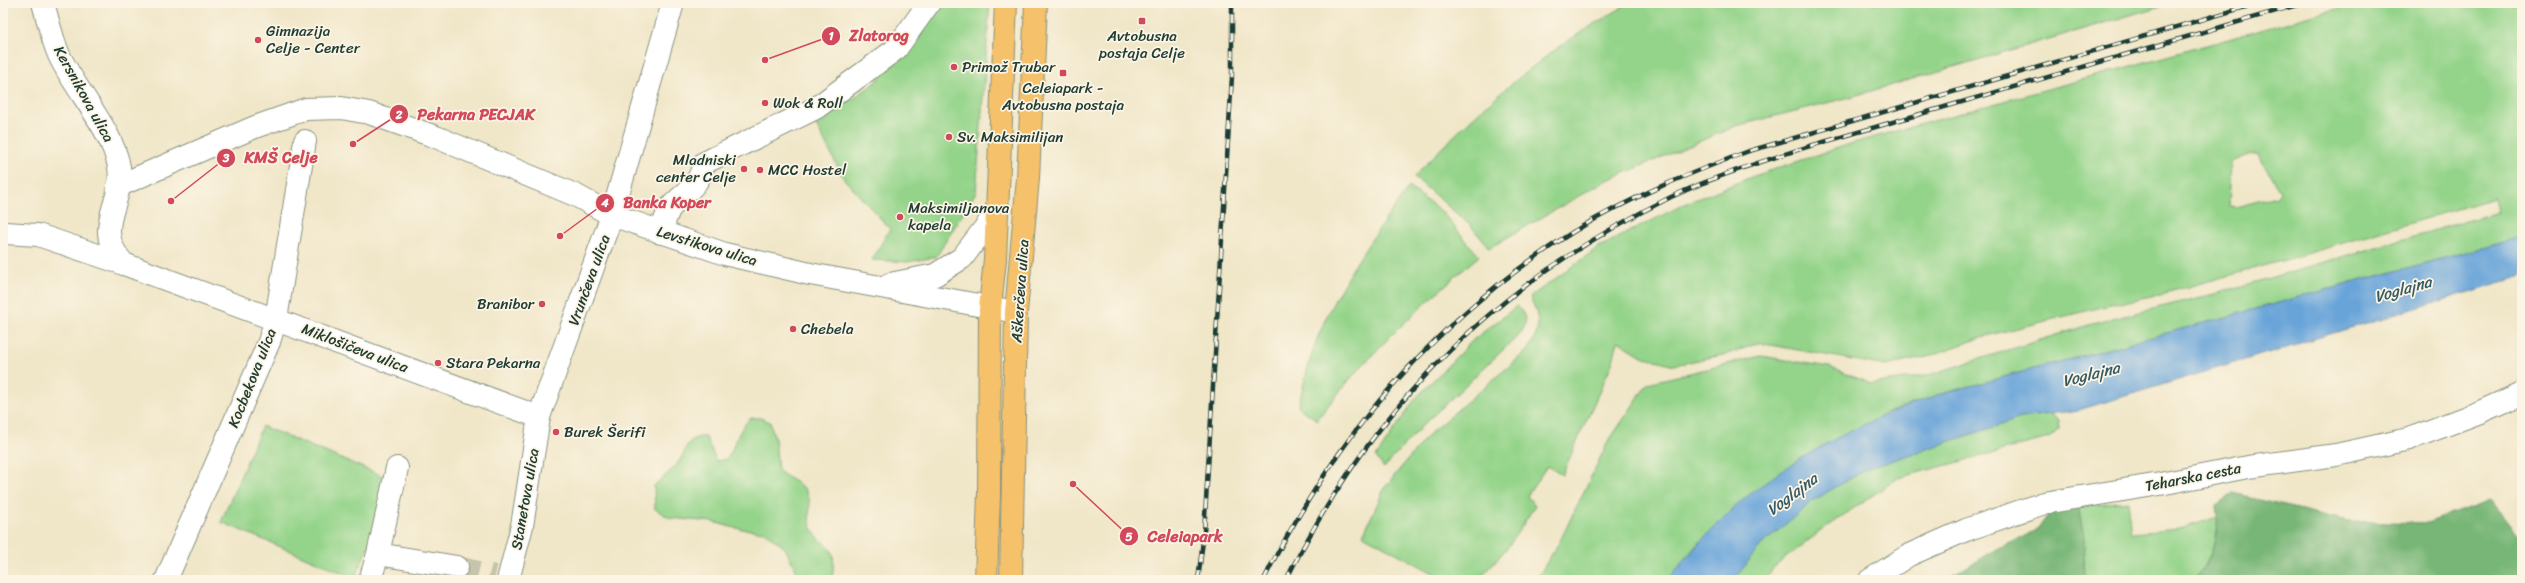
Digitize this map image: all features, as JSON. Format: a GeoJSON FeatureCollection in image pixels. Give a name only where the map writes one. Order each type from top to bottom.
{"type":"FeatureCollection","features":[{"type":"Feature","properties":{"kind":"main road","name":"Aškerčeva ulica"},"geometry":{"type":"LineString","coordinates":[[986,580],[989,494],[990,308],[997,212],[1006,3]]}},
{"type":"Feature","properties":{"kind":"main road","name":"Aškerčeva ulica"},"geometry":{"type":"LineString","coordinates":[[1011,580],[1016,312],[1028,178],[1036,3]]}},
{"type":"Feature","properties":{"kind":"street","name":"Kersnikova ulica"},"geometry":{"type":"LineString","coordinates":[[43,3],[59,55],[112,145],[119,168],[118,186]]}},
{"type":"Feature","properties":{"kind":"street","name":"Vrunčeva ulica"},"geometry":{"type":"LineString","coordinates":[[540,417],[612,215],[673,3]]}},
{"type":"Feature","properties":{"kind":"street"},"geometry":{"type":"LineString","coordinates":[[661,233],[670,208],[692,190],[702,173],[704,163],[816,108],[896,49],[929,3]]}},
{"type":"Feature","properties":{"kind":"street","name":"Levstikova ulica"},"geometry":{"type":"LineString","coordinates":[[118,186],[255,127],[306,109],[341,108],[369,113],[436,137],[575,195],[612,215],[725,254],[873,286],[965,301],[990,308],[1016,312]]}},
{"type":"Feature","properties":{"kind":"street","name":"Kocbekova ulica"},"geometry":{"type":"LineString","coordinates":[[166,580],[268,344],[276,319],[305,141]]}},
{"type":"Feature","properties":{"kind":"street"},"geometry":{"type":"LineString","coordinates":[[118,186],[108,239],[114,253],[124,264]]}},
{"type":"Feature","properties":{"kind":"street"},"geometry":{"type":"LineString","coordinates":[[873,286],[935,275],[962,258],[997,212]]}},
{"type":"Feature","properties":{"kind":"street","name":"Miklošičeva ulica"},"geometry":{"type":"LineString","coordinates":[[5,233],[38,235],[124,264],[540,417]]}},
{"type":"Feature","properties":{"kind":"street","name":"Teharska cesta"},"geometry":{"type":"LineString","coordinates":[[1870,580],[1909,555],[1966,530],[2044,503],[2160,484],[2248,467],[2336,455],[2409,439],[2480,412],[2522,392]]}},
{"type":"Feature","properties":{"kind":"street","name":"Stanetova ulica"},"geometry":{"type":"LineString","coordinates":[[503,579],[522,526],[540,417]]}},
{"type":"Feature","properties":{"kind":"street"},"geometry":{"type":"LineString","coordinates":[[370,580],[378,554],[397,468]]}},
{"type":"Feature","properties":{"kind":"street"},"geometry":{"type":"LineString","coordinates":[[378,554],[457,567]]}},
{"type":"Feature","properties":{"kind":"green space"},"geometry":{"type":"Polygon","coordinates":[[[935,3],[990,3],[976,192],[936,257],[907,262],[872,260],[890,229],[844,179],[816,125],[875,83],[920,36],[935,3]]]}},
{"type":"Feature","properties":{"kind":"green space"},"geometry":{"type":"Polygon","coordinates":[[[1631,3],[2172,3],[1854,96],[1736,126],[1603,182],[1489,248],[1471,226],[1414,177],[1463,127],[1515,81],[1571,39],[1631,3]]]}},
{"type":"Feature","properties":{"kind":"green space"},"geometry":{"type":"Polygon","coordinates":[[[2358,3],[2522,3],[2522,237],[1937,395],[1882,415],[1699,542],[1668,580],[1536,580],[1560,541],[1608,442],[1648,383],[1761,356],[1829,367],[1871,384],[1925,376],[2092,324],[2214,294],[2497,212],[2494,198],[2296,257],[2169,292],[1982,337],[1927,357],[1886,366],[1760,343],[1727,354],[1674,365],[1642,356],[1618,341],[1613,361],[1562,475],[1547,466],[1527,496],[1535,506],[1508,547],[1478,580],[1446,580],[1363,535],[1385,487],[1430,433],[1527,351],[1535,337],[1538,325],[1536,312],[1530,297],[1599,247],[1689,202],[1754,176],[1853,143],[2358,3]],[[2249,155],[2231,162],[2229,206],[2236,207],[2277,196],[2280,191],[2258,155],[2249,155]]]}},
{"type":"Feature","properties":{"kind":"green space"},"geometry":{"type":"Polygon","coordinates":[[[1409,187],[1441,211],[1479,256],[1435,294],[1373,354],[1317,420],[1298,407],[1311,358],[1321,329],[1342,286],[1381,225],[1409,187]]]}},
{"type":"Feature","properties":{"kind":"green space"},"geometry":{"type":"Polygon","coordinates":[[[1517,306],[1523,313],[1525,320],[1523,330],[1520,334],[1422,426],[1384,468],[1376,457],[1415,399],[1473,340],[1517,306]]]}},
{"type":"Feature","properties":{"kind":"green space"},"geometry":{"type":"Polygon","coordinates":[[[2051,414],[2059,421],[2060,429],[2049,438],[1898,478],[1826,527],[1774,567],[1765,580],[1734,580],[1760,546],[1815,499],[1869,468],[2021,418],[2051,414]]]}},
{"type":"Feature","properties":{"kind":"green space"},"geometry":{"type":"Polygon","coordinates":[[[751,418],[761,418],[770,422],[775,439],[778,470],[804,488],[807,494],[810,504],[809,516],[813,531],[830,548],[833,555],[834,566],[832,580],[798,580],[798,574],[785,548],[765,532],[735,528],[713,522],[670,518],[655,509],[654,486],[677,464],[690,442],[699,437],[706,437],[716,461],[727,459],[740,432],[751,418]]]}},
{"type":"Feature","properties":{"kind":"green space"},"geometry":{"type":"Polygon","coordinates":[[[262,426],[395,481],[355,578],[221,522],[262,426]]]}},
{"type":"Feature","properties":{"kind":"green space"},"geometry":{"type":"Polygon","coordinates":[[[2233,494],[2348,521],[2427,523],[2490,500],[2522,541],[2522,580],[2192,580],[2200,573],[2206,564],[2214,546],[2217,526],[2216,505],[2233,494]]]}},
{"type":"Feature","properties":{"kind":"green space"},"geometry":{"type":"Polygon","coordinates":[[[2128,501],[2132,533],[2180,529],[2218,517],[2214,544],[2211,552],[2204,566],[2192,580],[2086,580],[2078,506],[2128,501]]]}},
{"type":"Feature","properties":{"kind":"green space"},"geometry":{"type":"Polygon","coordinates":[[[2078,506],[2084,537],[2084,575],[2086,580],[1946,580],[1989,553],[2038,529],[2053,508],[2078,506]]]}},
{"type":"Feature","properties":{"kind":"water","name":"Voglajna"},"geometry":{"type":"Polygon","coordinates":[[[2522,237],[2522,276],[2079,410],[2021,418],[1869,468],[1815,499],[1760,546],[1734,580],[1668,580],[1719,522],[1760,486],[1832,440],[1910,405],[1937,395],[2522,237]]]}},
{"type":"Feature","properties":{"kind":"tunnel"},"geometry":{"type":"LineString","coordinates":[[457,567],[495,576]]}},
{"type":"Feature","properties":{"kind":"railway"},"geometry":{"type":"LineString","coordinates":[[1198,580],[1204,533],[1232,76],[1232,3]]}},
{"type":"Feature","properties":{"kind":"railway"},"geometry":{"type":"LineString","coordinates":[[1264,580],[1289,532],[1332,463],[1391,387],[1423,352],[1494,288],[1573,232],[1637,197],[1749,151],[2259,3]]}},
{"type":"Feature","properties":{"kind":"railway"},"geometry":{"type":"LineString","coordinates":[[1286,580],[1321,516],[1359,458],[1400,404],[1445,355],[1494,310],[1548,269],[1607,231],[1688,189],[1775,157],[2304,3]]}},
{"type":"Feature","properties":{"kind":"place","name":"Avtobusna postaja Celje"},"geometry":{"type":"Point","coordinates":[1142,21]}},
{"type":"Feature","properties":{"kind":"place","name":"Gimnazija Celje - Center"},"geometry":{"type":"Point","coordinates":[258,40]}},
{"type":"Feature","properties":{"kind":"place","name":"Zlatorog"},"geometry":{"type":"Point","coordinates":[765,60]}},
{"type":"Feature","properties":{"kind":"place","name":"Primož Trubar"},"geometry":{"type":"Point","coordinates":[954,67]}},
{"type":"Feature","properties":{"kind":"place","name":"Celeiapark - Avtobusna postaja"},"geometry":{"type":"Point","coordinates":[1063,73]}},
{"type":"Feature","properties":{"kind":"place","name":"Wok & Roll"},"geometry":{"type":"Point","coordinates":[765,103]}},
{"type":"Feature","properties":{"kind":"place","name":"Sv. Maksimilijan"},"geometry":{"type":"Point","coordinates":[949,137]}},
{"type":"Feature","properties":{"kind":"place","name":"Pekarna PECJAK"},"geometry":{"type":"Point","coordinates":[353,144]}},
{"type":"Feature","properties":{"kind":"place","name":"Mladniski center Celje"},"geometry":{"type":"Point","coordinates":[744,169]}},
{"type":"Feature","properties":{"kind":"place","name":"MCC Hostel"},"geometry":{"type":"Point","coordinates":[760,170]}},
{"type":"Feature","properties":{"kind":"place","name":"KMŠ Celje"},"geometry":{"type":"Point","coordinates":[171,201]}},
{"type":"Feature","properties":{"kind":"place","name":"Maksimiljanova kapela"},"geometry":{"type":"Point","coordinates":[900,217]}},
{"type":"Feature","properties":{"kind":"place","name":"Banka Koper"},"geometry":{"type":"Point","coordinates":[560,236]}},
{"type":"Feature","properties":{"kind":"place","name":"Branibor"},"geometry":{"type":"Point","coordinates":[542,304]}},
{"type":"Feature","properties":{"kind":"place","name":"Chebela"},"geometry":{"type":"Point","coordinates":[793,329]}},
{"type":"Feature","properties":{"kind":"place","name":"Stara Pekarna"},"geometry":{"type":"Point","coordinates":[438,363]}},
{"type":"Feature","properties":{"kind":"place","name":"Burek Šerifi"},"geometry":{"type":"Point","coordinates":[556,432]}},
{"type":"Feature","properties":{"kind":"place","name":"Celeiapark"},"geometry":{"type":"Point","coordinates":[1073,484]}}]}
